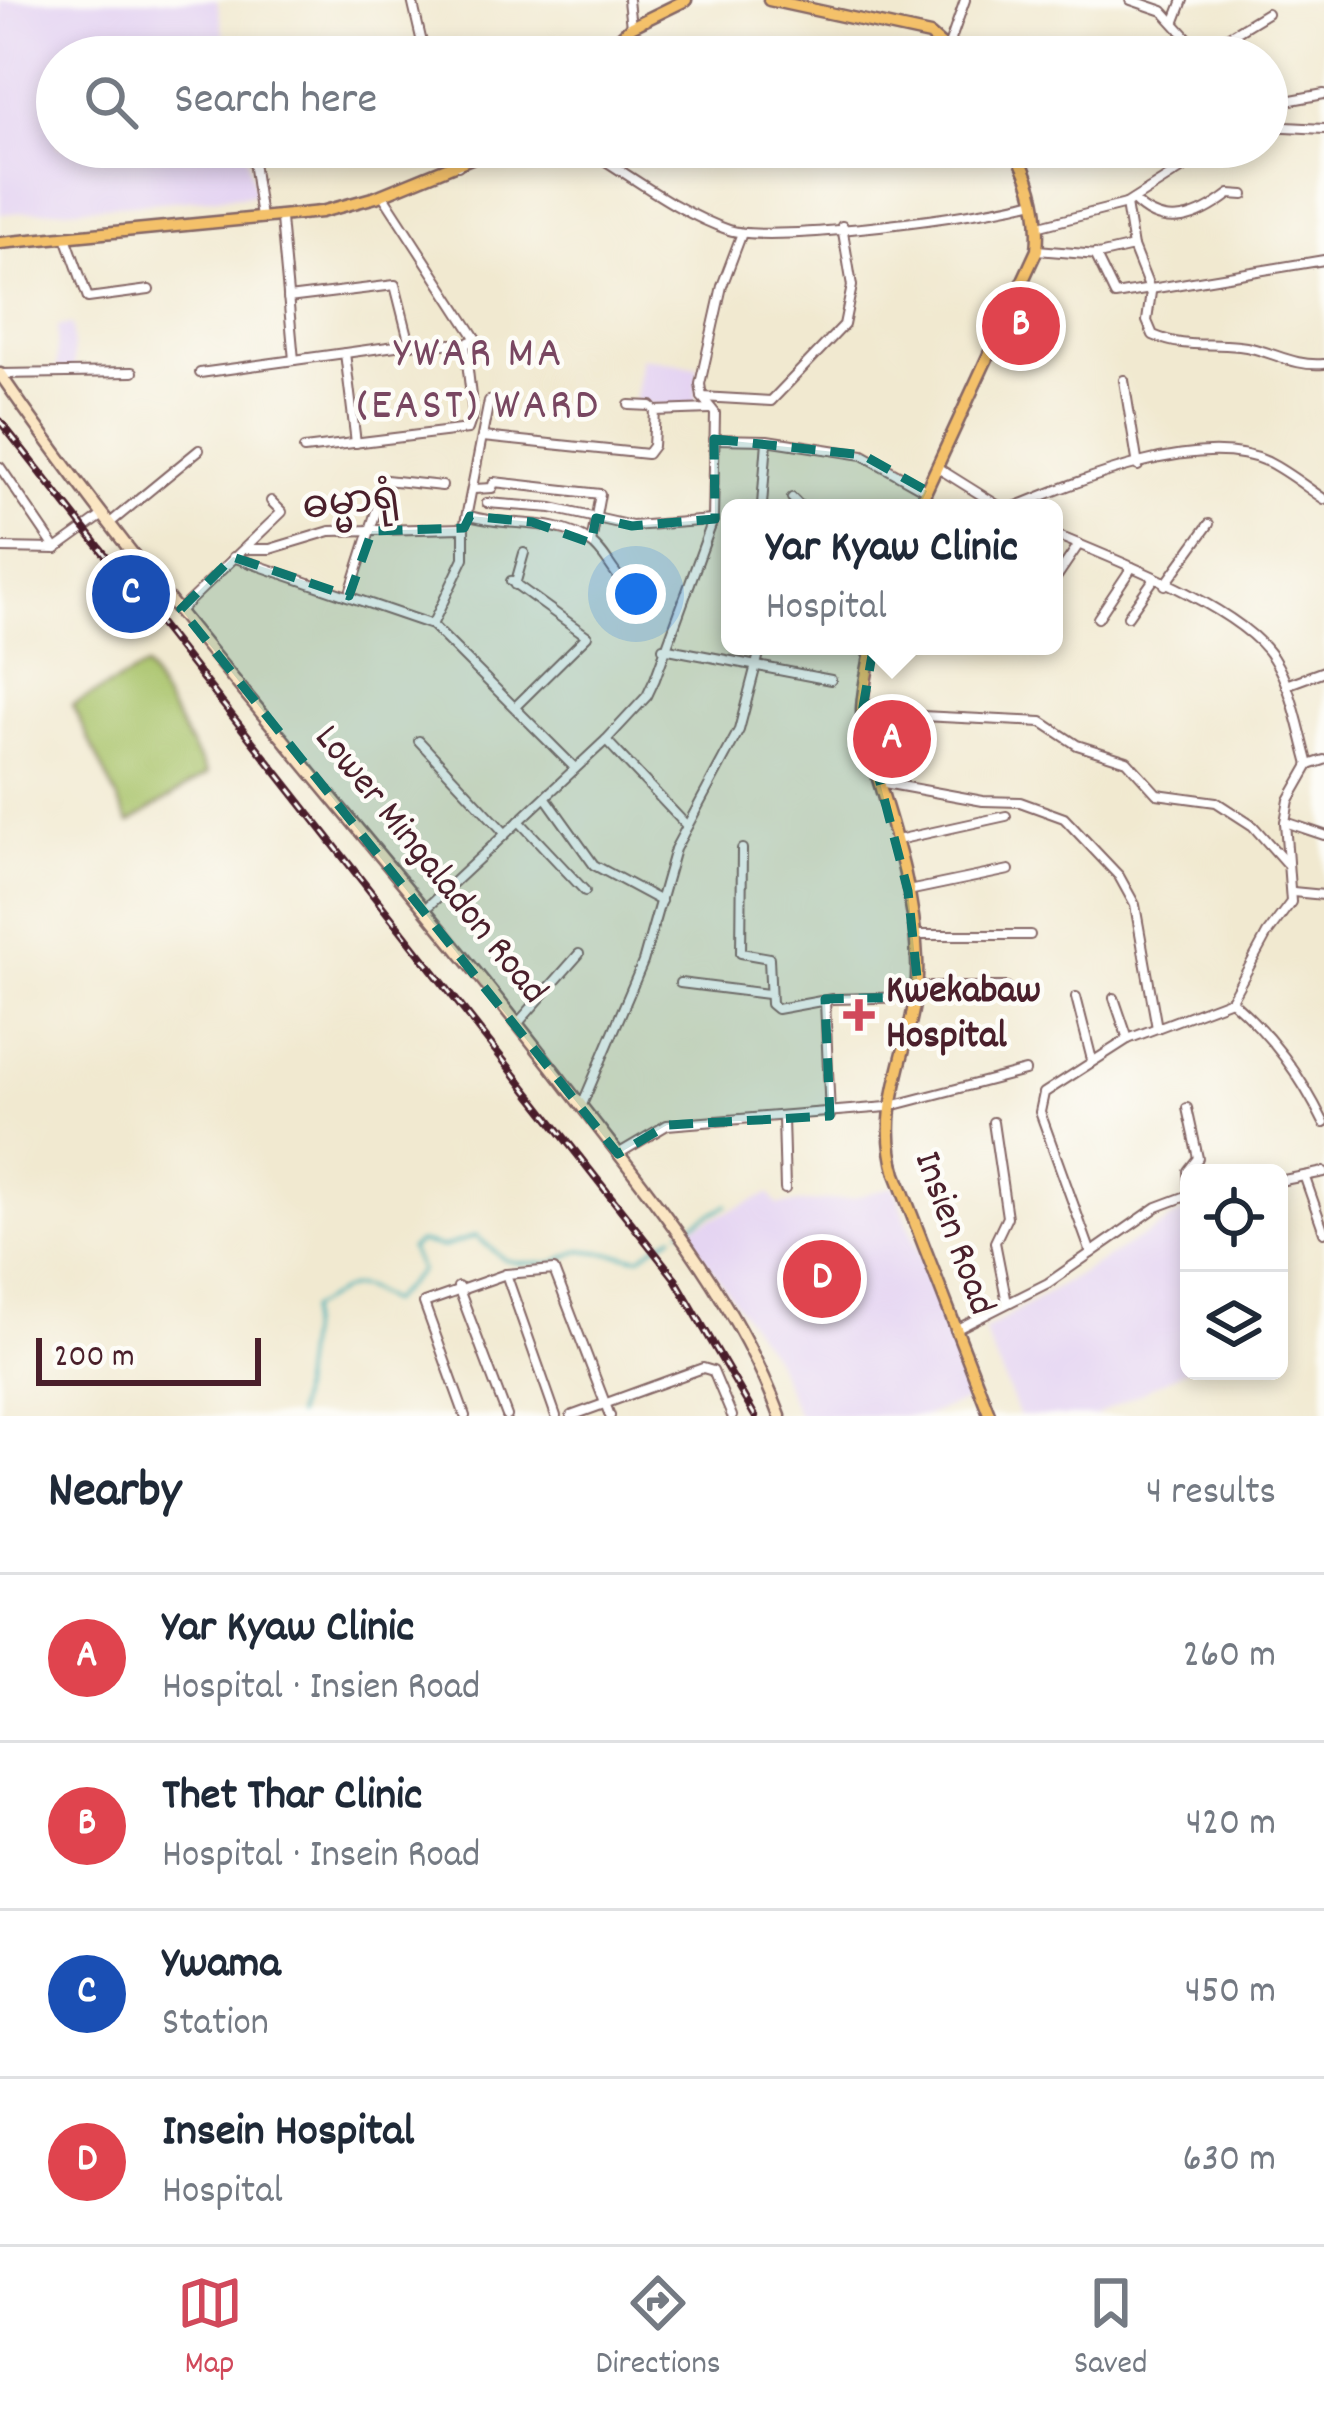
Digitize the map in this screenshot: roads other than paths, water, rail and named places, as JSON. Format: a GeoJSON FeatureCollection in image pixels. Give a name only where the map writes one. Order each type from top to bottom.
{"type":"FeatureCollection","features":[{"type":"Feature","properties":{"kind":"main road"},"geometry":{"type":"LineString","coordinates":[[621,36],[686,0]]}},
{"type":"Feature","properties":{"kind":"main road"},"geometry":{"type":"LineString","coordinates":[[769,0],[908,28],[923,36]]}},
{"type":"Feature","properties":{"kind":"main road"},"geometry":{"type":"LineString","coordinates":[[0,243],[281,219],[382,194],[453,168]]}},
{"type":"Feature","properties":{"kind":"main road"},"geometry":{"type":"LineString","coordinates":[[923,499],[1037,250],[1040,226],[1021,168]]}},
{"type":"Feature","properties":{"kind":"main road","name":"Lower Mingaladon Road"},"geometry":{"type":"LineString","coordinates":[[0,374],[106,519],[518,1023],[618,1154],[750,1344],[780,1416]]}},
{"type":"Feature","properties":{"kind":"main road","name":"Insien Road"},"geometry":{"type":"LineString","coordinates":[[871,655],[862,713],[896,840],[914,934],[916,992],[907,1046],[887,1107],[896,1174],[990,1416]]}},
{"type":"Feature","properties":{"kind":"street"},"geometry":{"type":"LineString","coordinates":[[412,0],[421,36]]}},
{"type":"Feature","properties":{"kind":"street"},"geometry":{"type":"LineString","coordinates":[[628,0],[631,27]]}},
{"type":"Feature","properties":{"kind":"street"},"geometry":{"type":"LineString","coordinates":[[956,36],[965,0]]}},
{"type":"Feature","properties":{"kind":"street"},"geometry":{"type":"LineString","coordinates":[[1130,0],[1163,11],[1187,36]]}},
{"type":"Feature","properties":{"kind":"street"},"geometry":{"type":"LineString","coordinates":[[1174,21],[1184,0]]}},
{"type":"Feature","properties":{"kind":"street"},"geometry":{"type":"LineString","coordinates":[[1232,36],[1268,13]]}},
{"type":"Feature","properties":{"kind":"street"},"geometry":{"type":"LineString","coordinates":[[1288,101],[1324,94]]}},
{"type":"Feature","properties":{"kind":"street"},"geometry":{"type":"LineString","coordinates":[[1288,126],[1324,129]]}},
{"type":"Feature","properties":{"kind":"street"},"geometry":{"type":"LineString","coordinates":[[253,168],[261,220]]}},
{"type":"Feature","properties":{"kind":"street"},"geometry":{"type":"LineString","coordinates":[[619,168],[707,220],[742,233],[969,215],[1034,201]]}},
{"type":"Feature","properties":{"kind":"street"},"geometry":{"type":"LineString","coordinates":[[1040,226],[1130,202],[1183,168]]}},
{"type":"Feature","properties":{"kind":"street"},"geometry":{"type":"LineString","coordinates":[[200,373],[410,344],[465,344],[476,339],[382,194]]}},
{"type":"Feature","properties":{"kind":"street"},"geometry":{"type":"LineString","coordinates":[[1130,202],[1152,214],[1186,219],[1200,217],[1230,194],[1244,195]]}},
{"type":"Feature","properties":{"kind":"street"},"geometry":{"type":"LineString","coordinates":[[1130,202],[1133,247],[1151,292],[1147,321],[1154,335],[1175,344],[1247,346],[1280,360],[1324,364]]}},
{"type":"Feature","properties":{"kind":"street"},"geometry":{"type":"LineString","coordinates":[[281,219],[294,360]]}},
{"type":"Feature","properties":{"kind":"street"},"geometry":{"type":"LineString","coordinates":[[702,397],[771,401],[844,325],[852,286],[842,226]]}},
{"type":"Feature","properties":{"kind":"street"},"geometry":{"type":"LineString","coordinates":[[425,909],[647,696],[713,520],[714,439],[711,409],[702,397],[702,369],[717,328],[722,286],[742,233]]}},
{"type":"Feature","properties":{"kind":"street"},"geometry":{"type":"LineString","coordinates":[[66,237],[88,298],[149,290]]}},
{"type":"Feature","properties":{"kind":"street"},"geometry":{"type":"LineString","coordinates":[[1037,250],[1094,253],[1133,247]]}},
{"type":"Feature","properties":{"kind":"street"},"geometry":{"type":"LineString","coordinates":[[1094,253],[1114,295],[1324,260]]}},
{"type":"Feature","properties":{"kind":"street"},"geometry":{"type":"LineString","coordinates":[[288,298],[394,285],[410,344]]}},
{"type":"Feature","properties":{"kind":"street"},"geometry":{"type":"LineString","coordinates":[[304,449],[469,429],[473,414],[465,344]]}},
{"type":"Feature","properties":{"kind":"street"},"geometry":{"type":"LineString","coordinates":[[344,353],[356,443]]}},
{"type":"Feature","properties":{"kind":"street"},"geometry":{"type":"LineString","coordinates":[[0,374],[133,372]]}},
{"type":"Feature","properties":{"kind":"street"},"geometry":{"type":"LineString","coordinates":[[1124,380],[1138,466]]}},
{"type":"Feature","properties":{"kind":"street"},"geometry":{"type":"LineString","coordinates":[[432,625],[464,557],[464,528],[489,401]]}},
{"type":"Feature","properties":{"kind":"street"},"geometry":{"type":"LineString","coordinates":[[483,437],[647,454],[653,446],[655,411],[651,406],[629,404]]}},
{"type":"Feature","properties":{"kind":"street"},"geometry":{"type":"LineString","coordinates":[[655,411],[711,409]]}},
{"type":"Feature","properties":{"kind":"street"},"geometry":{"type":"LineString","coordinates":[[714,439],[767,440],[863,455],[927,491]]}},
{"type":"Feature","properties":{"kind":"street"},"geometry":{"type":"LineString","coordinates":[[762,499],[767,440]]}},
{"type":"Feature","properties":{"kind":"street"},"geometry":{"type":"LineString","coordinates":[[0,548],[56,549],[106,519],[199,450]]}},
{"type":"Feature","properties":{"kind":"street"},"geometry":{"type":"LineString","coordinates":[[1039,499],[1184,453],[1236,452],[1267,462],[1324,499]]}},
{"type":"Feature","properties":{"kind":"street"},"geometry":{"type":"LineString","coordinates":[[0,467],[56,549]]}},
{"type":"Feature","properties":{"kind":"street"},"geometry":{"type":"LineString","coordinates":[[938,468],[988,499]]}},
{"type":"Feature","properties":{"kind":"street"},"geometry":{"type":"LineString","coordinates":[[349,596],[386,480],[442,486]]}},
{"type":"Feature","properties":{"kind":"street"},"geometry":{"type":"LineString","coordinates":[[474,489],[493,488],[494,482],[601,494],[591,543]]}},
{"type":"Feature","properties":{"kind":"street"},"geometry":{"type":"LineString","coordinates":[[181,610],[282,512],[271,501]]}},
{"type":"Feature","properties":{"kind":"street"},"geometry":{"type":"LineString","coordinates":[[488,503],[632,526],[713,520]]}},
{"type":"Feature","properties":{"kind":"street"},"geometry":{"type":"LineString","coordinates":[[470,516],[532,522],[591,543],[618,582],[642,596]]}},
{"type":"Feature","properties":{"kind":"street"},"geometry":{"type":"LineString","coordinates":[[1165,585],[1209,524]]}},
{"type":"Feature","properties":{"kind":"street","name":"ဓမ္မာရုံ"},"geometry":{"type":"LineString","coordinates":[[247,549],[270,549],[330,530],[464,528]]}},
{"type":"Feature","properties":{"kind":"street"},"geometry":{"type":"LineString","coordinates":[[1063,538],[1226,615],[1259,639],[1286,685],[1310,765]]}},
{"type":"Feature","properties":{"kind":"street"},"geometry":{"type":"LineString","coordinates":[[1063,568],[1079,544]]}},
{"type":"Feature","properties":{"kind":"street"},"geometry":{"type":"LineString","coordinates":[[516,706],[587,636],[513,583],[524,553]]}},
{"type":"Feature","properties":{"kind":"street"},"geometry":{"type":"LineString","coordinates":[[233,556],[432,625],[575,768]]}},
{"type":"Feature","properties":{"kind":"street"},"geometry":{"type":"LineString","coordinates":[[1098,618],[1132,567]]}},
{"type":"Feature","properties":{"kind":"street"},"geometry":{"type":"LineString","coordinates":[[1128,616],[1154,579]]}},
{"type":"Feature","properties":{"kind":"street"},"geometry":{"type":"LineString","coordinates":[[663,648],[831,680]]}},
{"type":"Feature","properties":{"kind":"street"},"geometry":{"type":"LineString","coordinates":[[582,1107],[644,962],[675,849],[733,744],[760,655]]}},
{"type":"Feature","properties":{"kind":"street"},"geometry":{"type":"LineString","coordinates":[[1286,685],[1324,670]]}},
{"type":"Feature","properties":{"kind":"street"},"geometry":{"type":"LineString","coordinates":[[862,713],[1042,722],[1077,746],[1127,761],[1157,794],[1216,802],[1253,826],[1286,863]]}},
{"type":"Feature","properties":{"kind":"street"},"geometry":{"type":"LineString","coordinates":[[606,740],[688,826]]}},
{"type":"Feature","properties":{"kind":"street"},"geometry":{"type":"LineString","coordinates":[[419,741],[505,833]]}},
{"type":"Feature","properties":{"kind":"street"},"geometry":{"type":"LineString","coordinates":[[1090,1253],[1040,1102],[1044,1093],[1128,1040],[1232,1000],[1267,934],[1288,909],[1293,892],[1286,863],[1289,800],[1310,765],[1324,760]]}},
{"type":"Feature","properties":{"kind":"street"},"geometry":{"type":"LineString","coordinates":[[879,782],[983,801],[1020,802],[1064,818],[1119,876],[1135,904],[1157,1028]]}},
{"type":"Feature","properties":{"kind":"street"},"geometry":{"type":"LineString","coordinates":[[545,798],[594,865],[661,901]]}},
{"type":"Feature","properties":{"kind":"street"},"geometry":{"type":"LineString","coordinates":[[896,840],[1006,816]]}},
{"type":"Feature","properties":{"kind":"street"},"geometry":{"type":"LineString","coordinates":[[519,821],[585,891]]}},
{"type":"Feature","properties":{"kind":"street"},"geometry":{"type":"LineString","coordinates":[[1285,822],[1324,836]]}},
{"type":"Feature","properties":{"kind":"street"},"geometry":{"type":"LineString","coordinates":[[742,849],[742,953],[769,958],[768,994],[777,1009],[916,992],[1007,987]]}},
{"type":"Feature","properties":{"kind":"street"},"geometry":{"type":"LineString","coordinates":[[908,891],[1009,870]]}},
{"type":"Feature","properties":{"kind":"street"},"geometry":{"type":"LineString","coordinates":[[1293,892],[1324,895]]}},
{"type":"Feature","properties":{"kind":"street"},"geometry":{"type":"LineString","coordinates":[[914,934],[1030,935]]}},
{"type":"Feature","properties":{"kind":"street"},"geometry":{"type":"LineString","coordinates":[[518,1023],[579,954]]}},
{"type":"Feature","properties":{"kind":"street"},"geometry":{"type":"LineString","coordinates":[[680,983],[768,994]]}},
{"type":"Feature","properties":{"kind":"street"},"geometry":{"type":"LineString","coordinates":[[1076,997],[1092,1060]]}},
{"type":"Feature","properties":{"kind":"street"},"geometry":{"type":"LineString","coordinates":[[1114,998],[1128,1040]]}},
{"type":"Feature","properties":{"kind":"street"},"geometry":{"type":"LineString","coordinates":[[1232,1000],[1301,1077],[1324,1123]]}},
{"type":"Feature","properties":{"kind":"street"},"geometry":{"type":"LineString","coordinates":[[824,1001],[830,1116]]}},
{"type":"Feature","properties":{"kind":"street"},"geometry":{"type":"LineString","coordinates":[[618,1154],[668,1125],[830,1116],[887,1107],[1025,1072]]}},
{"type":"Feature","properties":{"kind":"street"},"geometry":{"type":"LineString","coordinates":[[1187,1108],[1198,1158],[1194,1164]]}},
{"type":"Feature","properties":{"kind":"street"},"geometry":{"type":"LineString","coordinates":[[783,1119],[785,1190]]}},
{"type":"Feature","properties":{"kind":"street"},"geometry":{"type":"LineString","coordinates":[[993,1122],[1007,1217],[994,1242],[1007,1303]]}},
{"type":"Feature","properties":{"kind":"street"},"geometry":{"type":"LineString","coordinates":[[1288,1180],[1324,1172]]}},
{"type":"Feature","properties":{"kind":"street"},"geometry":{"type":"LineString","coordinates":[[1305,1178],[1324,1232]]}},
{"type":"Feature","properties":{"kind":"street"},"geometry":{"type":"LineString","coordinates":[[955,1330],[1180,1196]]}},
{"type":"Feature","properties":{"kind":"street"},"geometry":{"type":"LineString","coordinates":[[465,1416],[424,1303],[458,1287],[506,1274],[554,1270],[610,1416]]}},
{"type":"Feature","properties":{"kind":"street"},"geometry":{"type":"LineString","coordinates":[[506,1274],[556,1416]]}},
{"type":"Feature","properties":{"kind":"street"},"geometry":{"type":"LineString","coordinates":[[458,1287],[506,1416]]}},
{"type":"Feature","properties":{"kind":"street"},"geometry":{"type":"LineString","coordinates":[[571,1416],[703,1368],[713,1371],[732,1416]]}},
{"type":"Feature","properties":{"kind":"waterway"},"geometry":{"type":"LineString","coordinates":[[681,1230],[727,1205]]}},
{"type":"Feature","properties":{"kind":"waterway"},"geometry":{"type":"LineString","coordinates":[[296,1416],[309,1309],[341,1290],[356,1287],[389,1302],[420,1271],[410,1249],[419,1242],[443,1247],[476,1236],[505,1260],[552,1263],[581,1250],[639,1257],[673,1235]]}},
{"type":"Feature","properties":{"kind":"railway"},"geometry":{"type":"LineString","coordinates":[[0,421],[674,1277],[755,1416]]}},
{"type":"Feature","properties":{"kind":"place","name":"Thet Thar Clinic"},"geometry":{"type":"Point","coordinates":[1021,326]}},
{"type":"Feature","properties":{"kind":"place","name":"Ywama"},"geometry":{"type":"Point","coordinates":[131,594]}},
{"type":"Feature","properties":{"kind":"place","name":"Yar Kyaw Clinic"},"geometry":{"type":"Point","coordinates":[892,739]}},
{"type":"Feature","properties":{"kind":"place","name":"Kwekabaw Hospital"},"geometry":{"type":"Point","coordinates":[859,1015]}},
{"type":"Feature","properties":{"kind":"place","name":"Insein Hospital"},"geometry":{"type":"Point","coordinates":[822,1279]}},
{"type":"Feature","properties":{"kind":"district","name":"YWAR MA (EAST) WARD"},"geometry":{"type":"Point","coordinates":[479,382]}}]}
